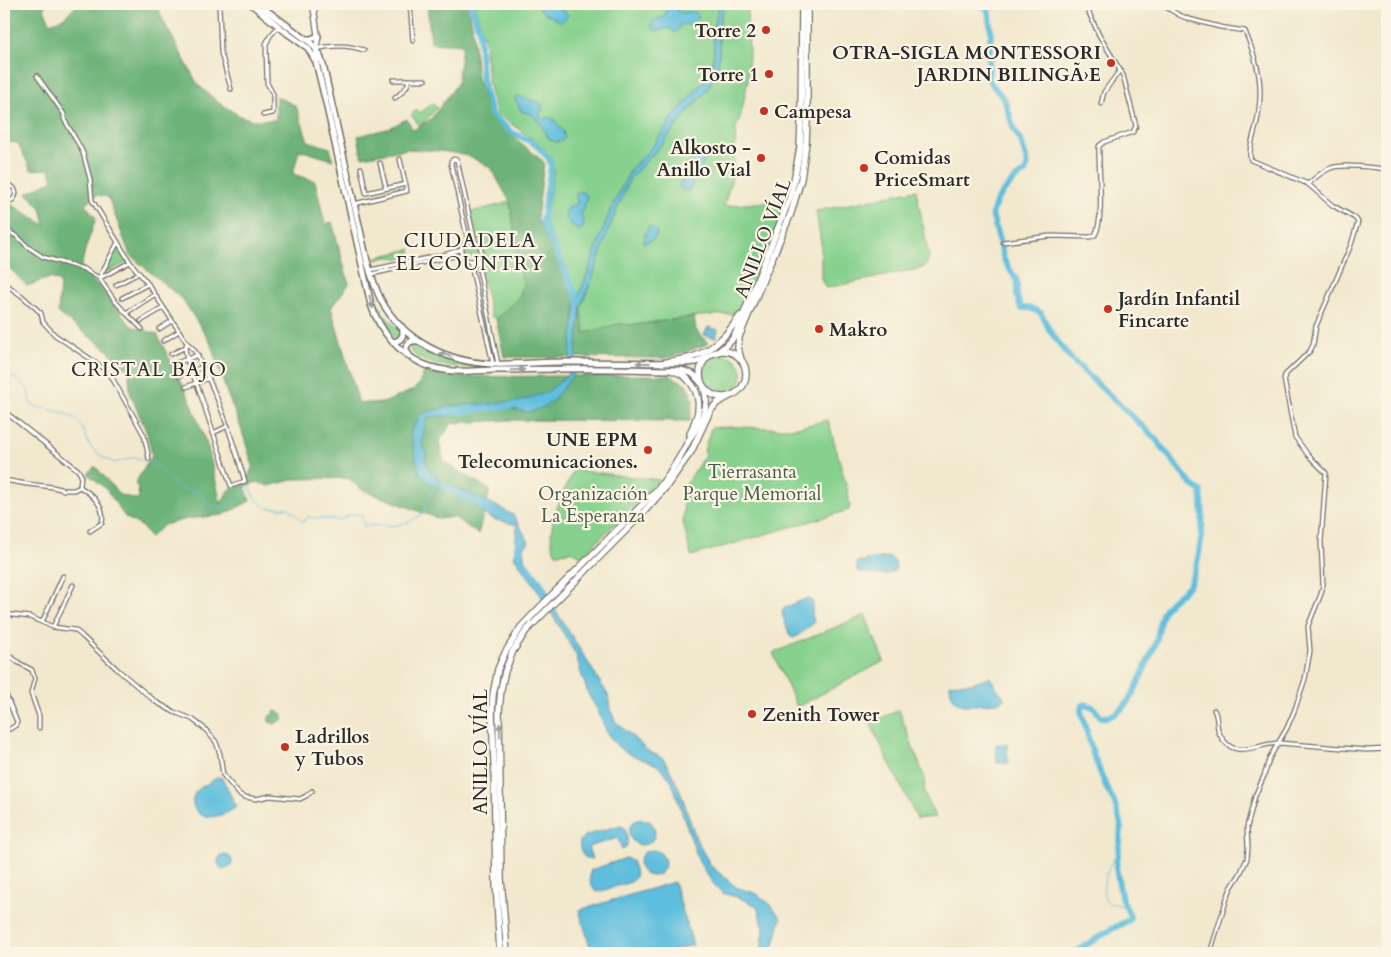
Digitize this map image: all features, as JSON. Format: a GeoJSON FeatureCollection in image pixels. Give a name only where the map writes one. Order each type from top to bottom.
{"type":"FeatureCollection","features":[{"type":"Feature","properties":{"kind":"highway","name":"ANILLO VÍAL"},"geometry":{"type":"LineString","coordinates":[[718,352],[733,338],[749,302],[782,218],[795,176],[800,147],[801,124],[802,4]]}},
{"type":"Feature","properties":{"kind":"highway","name":"ANILLO VÍAL"},"geometry":{"type":"LineString","coordinates":[[741,360],[738,348],[739,337],[791,213],[801,179],[806,143],[808,106],[807,4]]}},
{"type":"Feature","properties":{"kind":"highway"},"geometry":{"type":"LineString","coordinates":[[662,363],[695,356],[713,347],[730,330],[749,302]]}},
{"type":"Feature","properties":{"kind":"highway"},"geometry":{"type":"LineString","coordinates":[[718,352],[729,352],[741,360],[745,369],[745,382],[737,393],[721,398],[708,392],[702,385],[700,369],[708,356],[718,352]]}},
{"type":"Feature","properties":{"kind":"highway"},"geometry":{"type":"LineString","coordinates":[[671,370],[687,378],[695,390],[698,399],[698,413],[688,436],[688,443]]}},
{"type":"Feature","properties":{"kind":"highway","name":"ANILLO VÍAL"},"geometry":{"type":"LineString","coordinates":[[507,953],[502,879],[499,700],[503,678],[510,657],[539,613],[659,488],[680,458],[700,421],[705,408],[706,397],[702,385]]}},
{"type":"Feature","properties":{"kind":"highway","name":"ANILLO VÍAL"},"geometry":{"type":"LineString","coordinates":[[553,598],[641,515],[666,487],[688,456],[710,411],[717,403],[728,397]]}},
{"type":"Feature","properties":{"kind":"highway","name":"ANILLO VÍAL"},"geometry":{"type":"LineString","coordinates":[[500,953],[496,881],[493,695],[498,669],[505,652],[521,627],[539,613]]}},
{"type":"Feature","properties":{"kind":"main road"},"geometry":{"type":"LineString","coordinates":[[251,4],[308,48],[315,59],[372,305],[380,325],[393,342],[422,363],[455,371],[671,370],[690,372],[696,376],[702,385]]}},
{"type":"Feature","properties":{"kind":"main road"},"geometry":{"type":"LineString","coordinates":[[258,4],[316,49],[323,65],[375,288],[393,317],[418,342],[453,358],[496,364],[564,362],[689,363],[697,362],[708,356]]}},
{"type":"Feature","properties":{"kind":"main road"},"geometry":{"type":"LineString","coordinates":[[304,38],[311,39],[318,36]]}},
{"type":"Feature","properties":{"kind":"main road"},"geometry":{"type":"LineString","coordinates":[[393,342],[402,338],[404,332],[402,327]]}},
{"type":"Feature","properties":{"kind":"main road"},"geometry":{"type":"LineString","coordinates":[[410,356],[407,353],[406,346],[412,341],[418,342]]}},
{"type":"Feature","properties":{"kind":"street"},"geometry":{"type":"LineString","coordinates":[[219,4],[221,53],[231,89]]}},
{"type":"Feature","properties":{"kind":"street"},"geometry":{"type":"LineString","coordinates":[[313,4],[317,11],[317,67]]}},
{"type":"Feature","properties":{"kind":"street"},"geometry":{"type":"LineString","coordinates":[[410,4],[413,42]]}},
{"type":"Feature","properties":{"kind":"street"},"geometry":{"type":"LineString","coordinates":[[1003,242],[1042,237],[1090,237],[1095,235],[1100,214],[1099,146],[1104,142],[1133,132],[1136,126],[1123,75],[1099,35],[1085,4]]}},
{"type":"Feature","properties":{"kind":"street"},"geometry":{"type":"LineString","coordinates":[[1161,4],[1189,19],[1245,31],[1261,81],[1260,106],[1249,156],[1253,162],[1308,184],[1329,203],[1355,218],[1358,222],[1351,244],[1316,326],[1313,345],[1310,351],[1285,375],[1284,379],[1295,437],[1308,456],[1325,471],[1326,476],[1321,542],[1323,585],[1308,626],[1310,651],[1305,679],[1295,709],[1279,743],[1270,757],[1256,796],[1247,827],[1247,858],[1227,898],[1210,953]]}},
{"type":"Feature","properties":{"kind":"street"},"geometry":{"type":"LineString","coordinates":[[263,115],[273,113],[273,94],[267,84],[266,44],[279,26]]}},
{"type":"Feature","properties":{"kind":"street"},"geometry":{"type":"LineString","coordinates":[[308,48],[349,46],[364,50]]}},
{"type":"Feature","properties":{"kind":"street"},"geometry":{"type":"LineString","coordinates":[[1101,104],[1104,92],[1120,70]]}},
{"type":"Feature","properties":{"kind":"street"},"geometry":{"type":"LineString","coordinates":[[37,76],[64,114],[64,120],[79,145],[90,179],[92,200],[130,262],[148,284],[162,308],[198,355],[228,426],[245,481],[231,486],[187,360],[185,348],[187,342]]}},
{"type":"Feature","properties":{"kind":"street"},"geometry":{"type":"LineString","coordinates":[[393,80],[425,80]]}},
{"type":"Feature","properties":{"kind":"street"},"geometry":{"type":"LineString","coordinates":[[395,98],[405,89],[408,80]]}},
{"type":"Feature","properties":{"kind":"street"},"geometry":{"type":"LineString","coordinates":[[354,204],[407,191],[400,159]]}},
{"type":"Feature","properties":{"kind":"street"},"geometry":{"type":"LineString","coordinates":[[468,242],[451,164],[451,161],[454,159],[457,160],[475,242],[481,248],[477,259],[496,364]]}},
{"type":"Feature","properties":{"kind":"street"},"geometry":{"type":"LineString","coordinates":[[380,163],[386,188]]}},
{"type":"Feature","properties":{"kind":"street"},"geometry":{"type":"LineString","coordinates":[[1308,184],[1320,174],[1336,166],[1387,170]]}},
{"type":"Feature","properties":{"kind":"street"},"geometry":{"type":"LineString","coordinates":[[361,168],[366,193],[406,184]]}},
{"type":"Feature","properties":{"kind":"street"},"geometry":{"type":"LineString","coordinates":[[4,182],[16,190],[14,199],[4,204]]}},
{"type":"Feature","properties":{"kind":"street"},"geometry":{"type":"LineString","coordinates":[[4,229],[18,237],[28,247],[43,257],[84,269],[99,278],[115,301],[142,328]]}},
{"type":"Feature","properties":{"kind":"street"},"geometry":{"type":"LineString","coordinates":[[99,278],[118,242]]}},
{"type":"Feature","properties":{"kind":"street"},"geometry":{"type":"LineString","coordinates":[[463,256],[462,249],[464,244],[475,242]]}},
{"type":"Feature","properties":{"kind":"street"},"geometry":{"type":"LineString","coordinates":[[370,272],[462,249]]}},
{"type":"Feature","properties":{"kind":"street"},"geometry":{"type":"LineString","coordinates":[[370,272],[448,257],[463,256],[470,260],[477,259]]}},
{"type":"Feature","properties":{"kind":"street"},"geometry":{"type":"LineString","coordinates":[[470,260],[496,364]]}},
{"type":"Feature","properties":{"kind":"street"},"geometry":{"type":"LineString","coordinates":[[99,278],[130,262]]}},
{"type":"Feature","properties":{"kind":"street"},"geometry":{"type":"LineString","coordinates":[[116,285],[139,273]]}},
{"type":"Feature","properties":{"kind":"street"},"geometry":{"type":"LineString","coordinates":[[4,283],[42,313],[43,322],[55,335],[98,364],[111,376],[144,435],[149,459]]}},
{"type":"Feature","properties":{"kind":"street"},"geometry":{"type":"LineString","coordinates":[[122,298],[148,284]]}},
{"type":"Feature","properties":{"kind":"street"},"geometry":{"type":"LineString","coordinates":[[126,313],[154,295]]}},
{"type":"Feature","properties":{"kind":"street"},"geometry":{"type":"LineString","coordinates":[[141,321],[162,308]]}},
{"type":"Feature","properties":{"kind":"street"},"geometry":{"type":"LineString","coordinates":[[159,329],[172,321]]}},
{"type":"Feature","properties":{"kind":"street"},"geometry":{"type":"LineString","coordinates":[[163,341],[179,331]]}},
{"type":"Feature","properties":{"kind":"street"},"geometry":{"type":"LineString","coordinates":[[170,354],[191,345]]}},
{"type":"Feature","properties":{"kind":"street"},"geometry":{"type":"LineString","coordinates":[[174,364],[198,355]]}},
{"type":"Feature","properties":{"kind":"street"},"geometry":{"type":"LineString","coordinates":[[180,376],[203,368]]}},
{"type":"Feature","properties":{"kind":"street"},"geometry":{"type":"LineString","coordinates":[[186,387],[209,378]]}},
{"type":"Feature","properties":{"kind":"street"},"geometry":{"type":"LineString","coordinates":[[4,411],[78,470],[81,475],[80,488]]}},
{"type":"Feature","properties":{"kind":"street"},"geometry":{"type":"LineString","coordinates":[[214,433],[228,426]]}},
{"type":"Feature","properties":{"kind":"street"},"geometry":{"type":"LineString","coordinates":[[4,480],[64,490],[80,488],[91,494],[103,513],[102,522],[90,531]]}},
{"type":"Feature","properties":{"kind":"street"},"geometry":{"type":"LineString","coordinates":[[42,622],[63,576]]}},
{"type":"Feature","properties":{"kind":"street"},"geometry":{"type":"LineString","coordinates":[[53,627],[73,585]]}},
{"type":"Feature","properties":{"kind":"street"},"geometry":{"type":"LineString","coordinates":[[4,614],[30,617],[53,627],[75,630],[80,633],[156,702],[192,719],[205,729],[216,742],[223,775],[239,794],[244,797],[256,799],[270,796],[300,799],[312,791]]}},
{"type":"Feature","properties":{"kind":"street"},"geometry":{"type":"LineString","coordinates":[[4,651],[19,663],[32,670],[34,684],[31,693],[39,716],[39,728]]}},
{"type":"Feature","properties":{"kind":"street"},"geometry":{"type":"LineString","coordinates":[[4,690],[16,722],[16,725],[10,729]]}},
{"type":"Feature","properties":{"kind":"street"},"geometry":{"type":"LineString","coordinates":[[1214,710],[1217,717],[1218,730],[1226,743],[1230,747],[1243,750],[1279,743],[1367,750],[1387,749]]}},
{"type":"Feature","properties":{"kind":"green space"},"geometry":{"type":"Polygon","coordinates":[[[4,4],[46,4],[44,8],[50,23],[63,18],[79,4],[156,4],[198,85],[219,103],[240,116],[253,120],[276,120],[276,96],[296,106],[308,141],[330,148],[333,160],[299,150],[293,174],[315,181],[325,224],[332,222],[349,284],[331,308],[359,403],[383,403],[413,390],[419,384],[424,372],[460,377],[669,375],[686,384],[693,399],[690,421],[511,420],[452,423],[439,442],[444,462],[490,490],[478,534],[454,517],[439,519],[361,489],[348,478],[295,479],[269,486],[257,482],[245,487],[250,501],[223,515],[187,519],[164,525],[150,537],[141,526],[125,517],[106,489],[88,474],[95,466],[120,495],[139,500],[138,488],[135,483],[152,456],[147,433],[130,393],[129,372],[105,348],[58,313],[60,282],[50,278],[27,286],[4,263],[4,200],[45,225],[41,208],[27,193],[53,180],[49,169],[31,170],[18,143],[4,142],[4,4]],[[97,195],[85,204],[96,218],[81,268],[107,295],[131,326],[157,334],[191,402],[208,448],[221,504],[230,490],[245,483],[253,466],[210,342],[183,300],[130,255],[108,197],[97,195]]]}},
{"type":"Feature","properties":{"kind":"green space"},"geometry":{"type":"Polygon","coordinates":[[[427,4],[467,4],[472,24],[477,79],[492,119],[544,162],[537,219],[578,298],[585,333],[619,324],[634,325],[694,317],[696,330],[709,344],[667,358],[504,357],[496,319],[520,296],[523,285],[510,202],[491,168],[467,155],[440,151],[408,149],[362,157],[358,136],[387,129],[407,119],[413,130],[431,119],[457,84],[462,45],[431,43],[427,4]]]}},
{"type":"Feature","properties":{"kind":"green space"},"geometry":{"type":"Polygon","coordinates":[[[474,4],[720,4],[714,24],[714,53],[706,79],[675,114],[652,147],[631,169],[611,209],[579,297],[571,284],[544,222],[554,171],[551,157],[538,143],[497,114],[488,83],[485,41],[474,4]]]}},
{"type":"Feature","properties":{"kind":"green space"},"geometry":{"type":"Polygon","coordinates":[[[724,4],[750,4],[747,15],[748,79],[741,115],[736,128],[734,171],[724,206],[766,202],[788,205],[746,313],[700,316],[634,325],[619,324],[585,333],[581,307],[608,231],[630,178],[662,144],[704,94],[719,57],[719,25],[724,4]]]}},
{"type":"Feature","properties":{"kind":"green space"},"geometry":{"type":"Polygon","coordinates":[[[432,103],[437,108],[420,126],[411,115],[417,109],[421,113],[432,103]]]}},
{"type":"Feature","properties":{"kind":"green space"},"geometry":{"type":"Polygon","coordinates":[[[916,190],[929,256],[927,264],[923,268],[826,288],[821,279],[821,242],[816,211],[916,190]]]}},
{"type":"Feature","properties":{"kind":"green space"},"geometry":{"type":"Polygon","coordinates":[[[510,202],[523,285],[520,296],[496,319],[491,316],[479,261],[484,257],[483,247],[478,240],[471,212],[510,202]]]}},
{"type":"Feature","properties":{"kind":"green space"},"geometry":{"type":"Polygon","coordinates":[[[469,244],[475,244],[479,251],[475,258],[469,258],[465,254],[465,248],[469,244]]]}},
{"type":"Feature","properties":{"kind":"green space"},"geometry":{"type":"Polygon","coordinates":[[[117,247],[128,262],[104,273],[108,263],[117,247]]]}},
{"type":"Feature","properties":{"kind":"green space"},"geometry":{"type":"Polygon","coordinates":[[[410,249],[411,253],[403,258],[386,257],[376,260],[374,258],[410,249]]]}},
{"type":"Feature","properties":{"kind":"green space"},"geometry":{"type":"Polygon","coordinates":[[[366,270],[378,303],[384,314],[399,330],[401,336],[399,338],[396,339],[389,333],[378,318],[366,270]]]}},
{"type":"Feature","properties":{"kind":"green space"},"geometry":{"type":"Polygon","coordinates":[[[414,343],[443,358],[501,366],[465,367],[436,364],[423,360],[414,354],[409,346],[414,343]]]}},
{"type":"Feature","properties":{"kind":"green space"},"geometry":{"type":"Polygon","coordinates":[[[723,355],[737,360],[742,374],[737,388],[723,393],[709,388],[704,374],[709,360],[723,355]]]}},
{"type":"Feature","properties":{"kind":"green space","name":"Tierrasanta Parque Memorial"},"geometry":{"type":"Polygon","coordinates":[[[828,420],[847,488],[849,510],[691,556],[683,522],[684,488],[706,453],[704,451],[711,428],[791,428],[828,420]]]}},
{"type":"Feature","properties":{"kind":"green space","name":"Organización La Esperanza"},"geometry":{"type":"Polygon","coordinates":[[[574,470],[660,480],[582,556],[571,551],[556,553],[552,544],[551,534],[553,523],[560,499],[574,470]]]}},
{"type":"Feature","properties":{"kind":"green space"},"geometry":{"type":"Polygon","coordinates":[[[865,615],[884,661],[797,707],[773,653],[865,615]]]}},
{"type":"Feature","properties":{"kind":"green space"},"geometry":{"type":"Polygon","coordinates":[[[899,710],[925,779],[924,793],[935,817],[917,819],[870,723],[899,710]]]}},
{"type":"Feature","properties":{"kind":"green space"},"geometry":{"type":"Polygon","coordinates":[[[275,711],[283,714],[283,719],[275,724],[269,722],[269,717],[275,711]]]}},
{"type":"Feature","properties":{"kind":"water"},"geometry":{"type":"Polygon","coordinates":[[[535,4],[553,5],[568,15],[561,22],[543,12],[535,4]]]}},
{"type":"Feature","properties":{"kind":"water"},"geometry":{"type":"Polygon","coordinates":[[[720,4],[724,4],[719,25],[719,57],[716,75],[704,94],[662,144],[630,178],[608,231],[581,307],[574,374],[551,403],[537,410],[528,412],[492,405],[475,408],[458,415],[429,417],[426,420],[422,443],[426,454],[426,466],[442,483],[491,503],[513,515],[529,542],[524,548],[524,559],[608,695],[615,721],[648,751],[664,759],[680,790],[697,841],[711,866],[736,887],[757,894],[771,905],[781,918],[772,953],[761,953],[764,929],[757,906],[740,898],[722,893],[699,862],[671,780],[657,765],[619,748],[608,735],[589,696],[576,655],[534,584],[514,557],[517,525],[485,515],[467,498],[452,490],[432,485],[419,473],[410,432],[420,414],[450,406],[521,401],[547,392],[568,375],[576,302],[611,209],[631,169],[652,147],[675,114],[706,79],[714,53],[714,24],[720,4]]]}},
{"type":"Feature","properties":{"kind":"water"},"geometry":{"type":"Polygon","coordinates":[[[671,5],[683,13],[691,12],[699,16],[693,22],[680,25],[675,32],[670,28],[655,30],[651,23],[664,17],[667,8],[671,5]]]}},
{"type":"Feature","properties":{"kind":"water"},"geometry":{"type":"Polygon","coordinates":[[[516,96],[539,102],[542,105],[542,110],[539,115],[544,120],[547,117],[554,119],[563,131],[565,138],[556,142],[549,139],[533,115],[521,111],[515,99],[516,96]]]}},
{"type":"Feature","properties":{"kind":"water"},"geometry":{"type":"Polygon","coordinates":[[[704,152],[704,163],[689,190],[681,189],[679,187],[683,177],[683,168],[704,152]]]}},
{"type":"Feature","properties":{"kind":"water"},"geometry":{"type":"Polygon","coordinates":[[[583,192],[587,196],[581,214],[584,223],[583,228],[579,230],[570,223],[565,213],[568,208],[577,204],[576,193],[583,192]]]}},
{"type":"Feature","properties":{"kind":"water"},"geometry":{"type":"Polygon","coordinates":[[[649,226],[657,234],[655,238],[644,244],[645,235],[649,226]]]}},
{"type":"Feature","properties":{"kind":"water"},"geometry":{"type":"Polygon","coordinates":[[[708,327],[718,330],[716,338],[704,335],[708,327]]]}},
{"type":"Feature","properties":{"kind":"water"},"geometry":{"type":"Polygon","coordinates":[[[890,557],[895,562],[896,569],[888,574],[878,575],[857,571],[857,562],[890,557]]]}},
{"type":"Feature","properties":{"kind":"water"},"geometry":{"type":"Polygon","coordinates":[[[808,598],[813,602],[812,614],[814,623],[793,638],[790,636],[782,610],[808,598]]]}},
{"type":"Feature","properties":{"kind":"water"},"geometry":{"type":"Polygon","coordinates":[[[990,677],[1004,697],[1000,702],[966,705],[958,703],[953,697],[950,684],[972,683],[990,677]]]}},
{"type":"Feature","properties":{"kind":"water"},"geometry":{"type":"Polygon","coordinates":[[[996,744],[1007,744],[1008,763],[997,763],[996,744]]]}},
{"type":"Feature","properties":{"kind":"water"},"geometry":{"type":"Polygon","coordinates":[[[218,777],[222,778],[236,807],[219,816],[212,817],[200,814],[193,804],[194,794],[218,777]]]}},
{"type":"Feature","properties":{"kind":"water"},"geometry":{"type":"Polygon","coordinates":[[[642,819],[651,823],[655,832],[651,841],[642,845],[633,841],[629,832],[633,823],[642,819]]]}},
{"type":"Feature","properties":{"kind":"water"},"geometry":{"type":"Polygon","coordinates":[[[617,826],[625,828],[627,840],[625,848],[622,850],[618,838],[588,847],[592,859],[584,856],[580,841],[584,836],[617,826]]]}},
{"type":"Feature","properties":{"kind":"water"},"geometry":{"type":"Polygon","coordinates":[[[652,850],[661,854],[665,863],[661,872],[652,876],[643,872],[639,863],[643,854],[652,850]]]}},
{"type":"Feature","properties":{"kind":"water"},"geometry":{"type":"Polygon","coordinates":[[[222,855],[228,855],[232,862],[228,869],[222,869],[218,865],[218,859],[222,855]]]}},
{"type":"Feature","properties":{"kind":"water"},"geometry":{"type":"Polygon","coordinates":[[[626,858],[632,861],[636,872],[633,880],[596,892],[590,882],[591,870],[626,858]]]}},
{"type":"Feature","properties":{"kind":"water"},"geometry":{"type":"Polygon","coordinates":[[[674,882],[693,945],[665,953],[592,953],[579,910],[674,882]]]}},
{"type":"Feature","properties":{"kind":"waterway"},"geometry":{"type":"LineString","coordinates":[[471,4],[479,30],[482,81],[492,115],[511,132],[532,142],[550,160],[551,167],[542,222],[579,301]]}},
{"type":"Feature","properties":{"kind":"waterway"},"geometry":{"type":"LineString","coordinates":[[978,4],[988,9],[991,31],[988,79],[1005,101],[1014,130],[1021,141],[1028,165],[1025,172],[1014,180],[997,200],[992,214],[1004,260],[1017,281],[1017,296],[1021,308],[1030,308],[1041,313],[1050,331],[1070,358],[1154,437],[1191,484],[1201,491],[1202,529],[1196,567],[1189,585],[1168,604],[1163,612],[1155,645],[1136,689],[1124,706],[1110,716],[1101,717],[1093,707],[1085,704],[1082,706],[1081,711],[1093,754],[1114,801],[1121,824],[1116,867],[1121,896],[1130,916],[1129,920],[1074,953]]}},
{"type":"Feature","properties":{"kind":"waterway"},"geometry":{"type":"LineString","coordinates":[[4,379],[14,377],[28,389],[30,403],[35,406],[63,413],[74,418],[82,427],[91,447],[103,457],[114,463],[135,457],[155,464],[179,488],[198,492],[214,508],[225,507],[235,498],[252,488],[253,496],[266,508],[289,508],[303,522],[308,517],[340,520],[350,515],[361,514],[364,526],[397,525],[409,522],[422,514],[435,485]]}},
{"type":"Feature","properties":{"kind":"waterway"},"geometry":{"type":"LineString","coordinates":[[460,412],[510,406]]}},
{"type":"Feature","properties":{"kind":"waterway"},"geometry":{"type":"LineString","coordinates":[[444,486],[473,502]]}},
{"type":"Feature","properties":{"kind":"waterway"},"geometry":{"type":"LineString","coordinates":[[525,563],[542,585],[554,609]]}},
{"type":"Feature","properties":{"kind":"waterway"},"geometry":{"type":"LineString","coordinates":[[1119,849],[1106,875],[1104,896],[1107,902],[1127,908]]}},
{"type":"Feature","properties":{"kind":"place","name":"Torre 2"},"geometry":{"type":"Point","coordinates":[766,30]}},
{"type":"Feature","properties":{"kind":"place","name":"OTRA-SIGLA MONTESSORI JARDIN BILINGÃ›E"},"geometry":{"type":"Point","coordinates":[1111,63]}},
{"type":"Feature","properties":{"kind":"place","name":"Torre 1"},"geometry":{"type":"Point","coordinates":[769,74]}},
{"type":"Feature","properties":{"kind":"place","name":"Campesa"},"geometry":{"type":"Point","coordinates":[764,111]}},
{"type":"Feature","properties":{"kind":"place","name":"Alkosto - Anillo Vial"},"geometry":{"type":"Point","coordinates":[761,158]}},
{"type":"Feature","properties":{"kind":"place","name":"Comidas PriceSmart"},"geometry":{"type":"Point","coordinates":[864,168]}},
{"type":"Feature","properties":{"kind":"place","name":"Jardín Infantil Fincarte"},"geometry":{"type":"Point","coordinates":[1108,309]}},
{"type":"Feature","properties":{"kind":"place","name":"Makro"},"geometry":{"type":"Point","coordinates":[819,329]}},
{"type":"Feature","properties":{"kind":"place","name":"UNE EPM Telecomunicaciones."},"geometry":{"type":"Point","coordinates":[648,450]}},
{"type":"Feature","properties":{"kind":"place","name":"Zenith Tower"},"geometry":{"type":"Point","coordinates":[752,714]}},
{"type":"Feature","properties":{"kind":"place","name":"Ladrillos y Tubos"},"geometry":{"type":"Point","coordinates":[285,747]}},
{"type":"Feature","properties":{"kind":"district","name":"CIUDADELA EL COUNTRY"},"geometry":{"type":"Point","coordinates":[470,252]}},
{"type":"Feature","properties":{"kind":"district","name":"CRISTAL BAJO"},"geometry":{"type":"Point","coordinates":[149,369]}}]}
